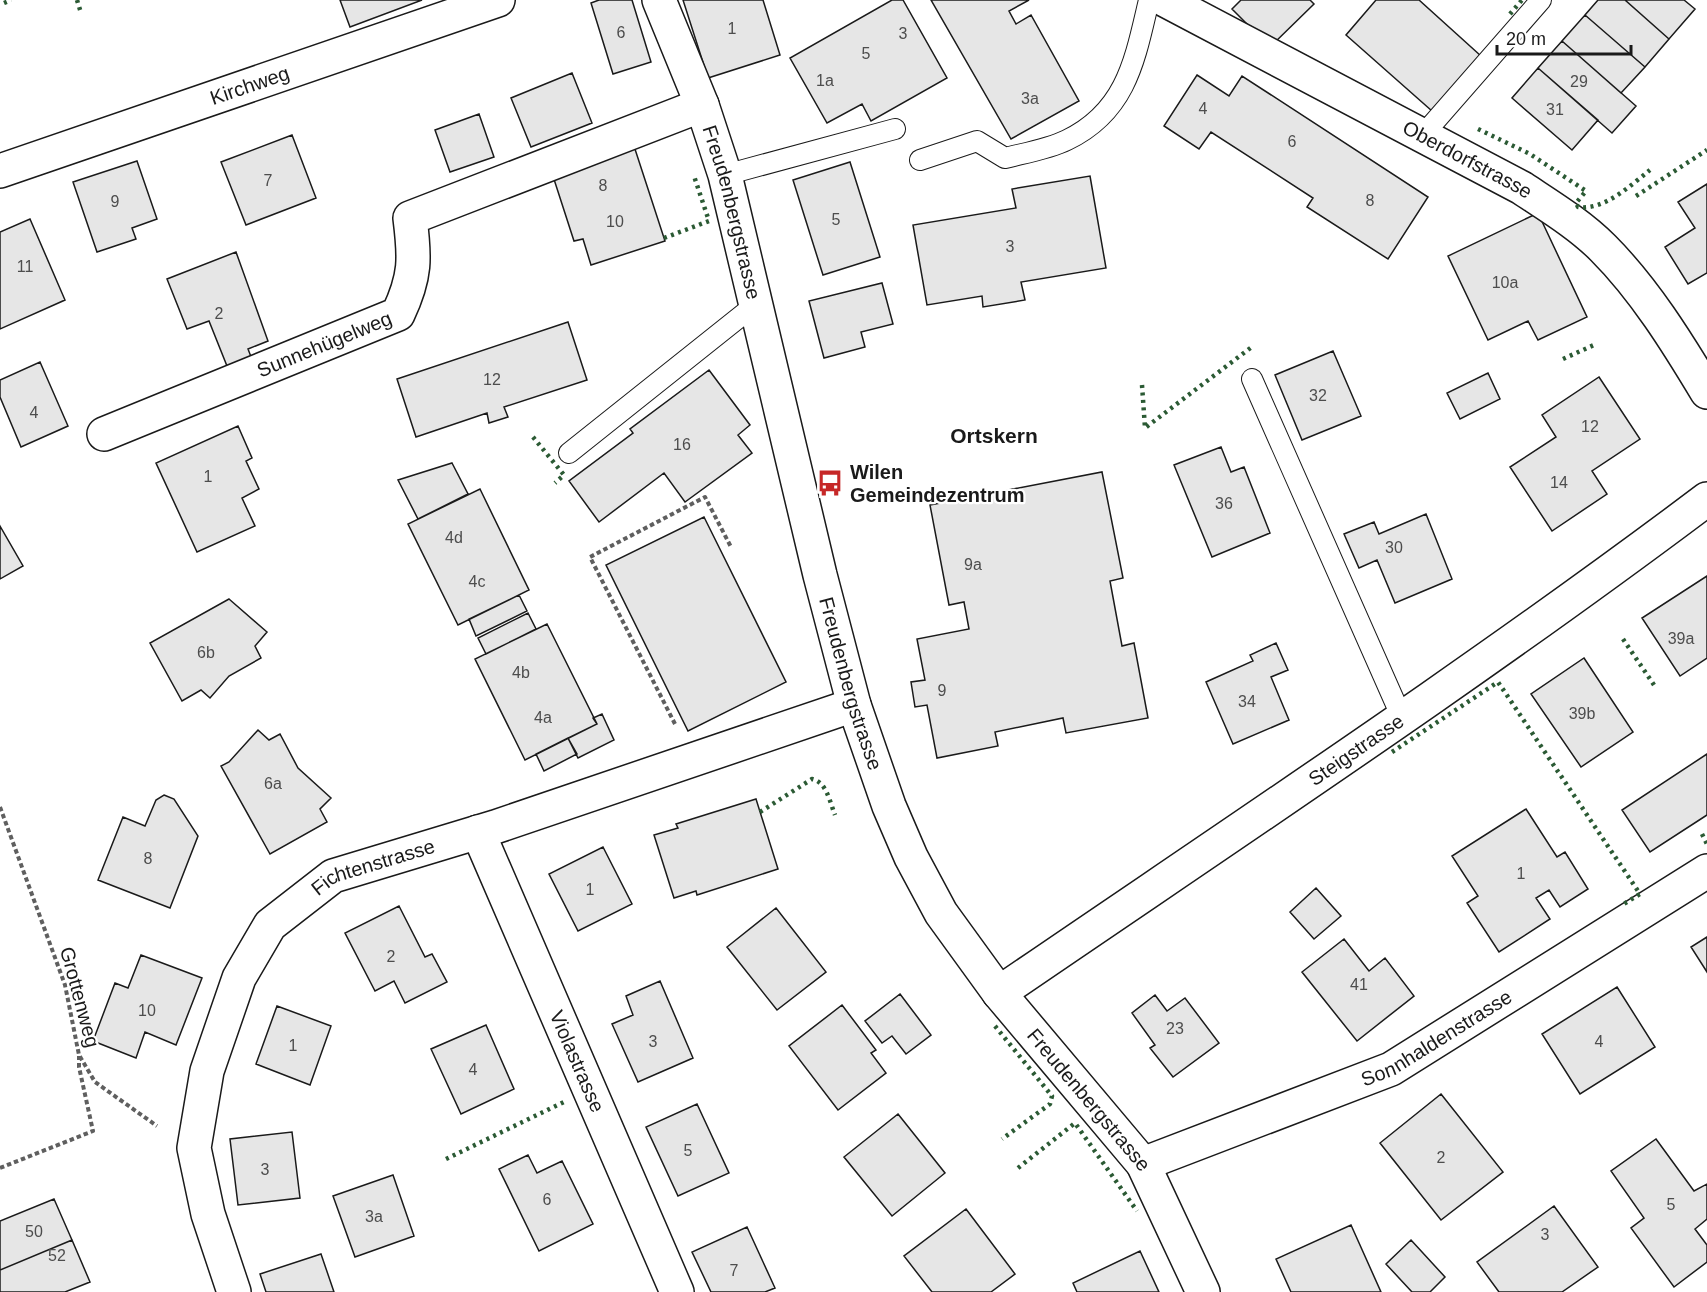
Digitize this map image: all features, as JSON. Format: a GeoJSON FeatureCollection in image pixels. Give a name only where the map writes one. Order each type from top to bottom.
{"type":"FeatureCollection","features":[{"type":"Feature","properties":{"kind":"street","name":"Kirchweg"},"geometry":{"type":"LineString","coordinates":[[0,171],[498,0]]}},
{"type":"Feature","properties":{"kind":"street","name":"Freudenbergstrasse"},"geometry":{"type":"LineString","coordinates":[[659,0],[702,105],[725,175],[820,575],[854,705],[889,806],[910,857],[941,913],[999,993],[1143,1164],[1203,1292]]}},
{"type":"Feature","properties":{"kind":"street","name":"Oberdorfstrasse"},"geometry":{"type":"LineString","coordinates":[[1165,0],[1522,188],[1566,217],[1602,247],[1638,287],[1707,392]]}},
{"type":"Feature","properties":{"kind":"street","name":"Sunnehügelweg"},"geometry":{"type":"LineString","coordinates":[[104,434],[398,314],[408,293],[415,260],[410,218],[702,105]]}},
{"type":"Feature","properties":{"kind":"street","name":"Steigstrasse"},"geometry":{"type":"LineString","coordinates":[[999,993],[1616,568],[1707,499]]}},
{"type":"Feature","properties":{"kind":"street","name":"Fichtenstrasse"},"geometry":{"type":"LineString","coordinates":[[234,1292],[208,1214],[194,1148],[207,1071],[239,978],[270,925],[333,876],[478,832],[854,705]]}},
{"type":"Feature","properties":{"kind":"street","name":"Violastrasse"},"geometry":{"type":"LineString","coordinates":[[478,832],[677,1292]]}},
{"type":"Feature","properties":{"kind":"street","name":"Sonnhaldenstrasse"},"geometry":{"type":"LineString","coordinates":[[1143,1164],[1392,1069],[1707,871]]}},
{"type":"Feature","properties":{"kind":"lane"},"geometry":{"type":"LineString","coordinates":[[920,160],[977,141],[1005,158],[1065,141],[1085,130],[1108,111],[1122,92],[1132,68],[1149,0]]}},
{"type":"Feature","properties":{"kind":"lane"},"geometry":{"type":"LineString","coordinates":[[1422,136],[1541,0]]}},
{"type":"Feature","properties":{"kind":"lane"},"geometry":{"type":"LineString","coordinates":[[725,175],[895,129]]}},
{"type":"Feature","properties":{"kind":"lane"},"geometry":{"type":"LineString","coordinates":[[569,453],[756,304]]}},
{"type":"Feature","properties":{"kind":"lane"},"geometry":{"type":"LineString","coordinates":[[1251,379],[1401,718]]}},
{"type":"Feature","properties":{"kind":"path"},"geometry":{"type":"LineString","coordinates":[[693,760],[590,557],[705,497],[731,547]]}},
{"type":"Feature","properties":{"kind":"path","name":"Grottenweg"},"geometry":{"type":"LineString","coordinates":[[0,807],[66,985],[79,1055],[80,1073],[93,1131],[0,1168]]}},
{"type":"Feature","properties":{"kind":"path","name":"Grottenweg"},"geometry":{"type":"LineString","coordinates":[[79,1055],[95,1082],[130,1109],[194,1148]]}},
{"type":"Feature","properties":{"kind":"building"},"geometry":{"type":"Polygon","coordinates":[[[340,0],[422,0],[350,27],[340,0]]]}},
{"type":"Feature","properties":{"kind":"building"},"geometry":{"type":"Polygon","coordinates":[[[599,0],[632,0],[651,62],[613,74],[591,3],[599,0]]]}},
{"type":"Feature","properties":{"kind":"building"},"geometry":{"type":"Polygon","coordinates":[[[683,0],[763,0],[780,55],[708,78],[683,0]]]}},
{"type":"Feature","properties":{"kind":"building"},"geometry":{"type":"Polygon","coordinates":[[[892,0],[903,0],[947,78],[871,121],[862,104],[827,123],[790,58],[892,0]]]}},
{"type":"Feature","properties":{"kind":"building"},"geometry":{"type":"Polygon","coordinates":[[[931,0],[1029,0],[1009,11],[1016,24],[1031,15],[1079,101],[1011,139],[931,0]]]}},
{"type":"Feature","properties":{"kind":"building"},"geometry":{"type":"Polygon","coordinates":[[[1241,0],[1310,0],[1314,4],[1270,47],[1232,9],[1241,0]]]}},
{"type":"Feature","properties":{"kind":"building"},"geometry":{"type":"Polygon","coordinates":[[[1376,0],[1419,0],[1481,56],[1432,111],[1346,35],[1376,0]]]}},
{"type":"Feature","properties":{"kind":"building"},"geometry":{"type":"Polygon","coordinates":[[[1598,0],[1625,0],[1669,39],[1645,67],[1585,15],[1598,0]]]}},
{"type":"Feature","properties":{"kind":"building"},"geometry":{"type":"Polygon","coordinates":[[[1625,0],[1684,0],[1695,9],[1669,39],[1625,0]]]}},
{"type":"Feature","properties":{"kind":"building"},"geometry":{"type":"Polygon","coordinates":[[[1585,15],[1645,67],[1621,93],[1562,41],[1585,15]]]}},
{"type":"Feature","properties":{"kind":"building"},"geometry":{"type":"Polygon","coordinates":[[[1562,41],[1636,106],[1612,133],[1538,68],[1562,41]]]}},
{"type":"Feature","properties":{"kind":"building"},"geometry":{"type":"Polygon","coordinates":[[[1538,68],[1598,120],[1572,150],[1512,98],[1538,68]]]}},
{"type":"Feature","properties":{"kind":"building"},"geometry":{"type":"Polygon","coordinates":[[[572,73],[592,123],[531,147],[511,98],[572,73]]]}},
{"type":"Feature","properties":{"kind":"building"},"geometry":{"type":"Polygon","coordinates":[[[1197,75],[1229,96],[1242,76],[1428,197],[1388,259],[1307,207],[1313,198],[1211,132],[1199,149],[1164,126],[1197,75]]]}},
{"type":"Feature","properties":{"kind":"building"},"geometry":{"type":"Polygon","coordinates":[[[479,114],[494,157],[450,172],[435,130],[479,114]]]}},
{"type":"Feature","properties":{"kind":"building"},"geometry":{"type":"Polygon","coordinates":[[[292,135],[316,198],[246,225],[221,162],[292,135]]]}},
{"type":"Feature","properties":{"kind":"building"},"geometry":{"type":"Polygon","coordinates":[[[633,143],[665,241],[591,265],[583,239],[574,241],[551,170],[633,143]]]}},
{"type":"Feature","properties":{"kind":"building"},"geometry":{"type":"Polygon","coordinates":[[[137,161],[157,219],[132,228],[136,239],[97,252],[73,182],[137,161]]]}},
{"type":"Feature","properties":{"kind":"building"},"geometry":{"type":"Polygon","coordinates":[[[850,162],[880,257],[823,275],[793,180],[850,162]]]}},
{"type":"Feature","properties":{"kind":"building"},"geometry":{"type":"Polygon","coordinates":[[[1090,176],[1106,268],[1021,282],[1025,300],[983,307],[982,296],[927,305],[913,225],[1016,208],[1012,189],[1090,176]]]}},
{"type":"Feature","properties":{"kind":"building"},"geometry":{"type":"Polygon","coordinates":[[[1707,184],[1707,273],[1688,284],[1665,247],[1695,228],[1678,202],[1707,184]]]}},
{"type":"Feature","properties":{"kind":"building"},"geometry":{"type":"Polygon","coordinates":[[[1538,213],[1587,317],[1538,340],[1528,321],[1488,340],[1448,256],[1538,213]]]}},
{"type":"Feature","properties":{"kind":"building"},"geometry":{"type":"Polygon","coordinates":[[[30,219],[65,300],[0,329],[0,232],[30,219]]]}},
{"type":"Feature","properties":{"kind":"building"},"geometry":{"type":"Polygon","coordinates":[[[236,252],[268,341],[248,349],[253,362],[229,371],[209,321],[187,329],[167,279],[236,252]]]}},
{"type":"Feature","properties":{"kind":"building"},"geometry":{"type":"Polygon","coordinates":[[[882,283],[893,324],[861,332],[865,347],[824,358],[809,301],[882,283]]]}},
{"type":"Feature","properties":{"kind":"building"},"geometry":{"type":"Polygon","coordinates":[[[568,322],[587,380],[504,407],[508,417],[489,423],[487,413],[416,437],[397,379],[568,322]]]}},
{"type":"Feature","properties":{"kind":"building"},"geometry":{"type":"Polygon","coordinates":[[[1333,351],[1361,416],[1302,440],[1275,375],[1333,351]]]}},
{"type":"Feature","properties":{"kind":"building"},"geometry":{"type":"Polygon","coordinates":[[[40,362],[68,426],[21,447],[0,397],[0,380],[40,362]]]}},
{"type":"Feature","properties":{"kind":"building"},"geometry":{"type":"Polygon","coordinates":[[[709,370],[750,425],[738,435],[752,453],[685,502],[664,473],[599,522],[569,481],[633,433],[630,429],[709,370]]]}},
{"type":"Feature","properties":{"kind":"building"},"geometry":{"type":"Polygon","coordinates":[[[1488,373],[1500,399],[1460,419],[1447,393],[1488,373]]]}},
{"type":"Feature","properties":{"kind":"building"},"geometry":{"type":"Polygon","coordinates":[[[1599,377],[1640,439],[1592,471],[1607,494],[1552,531],[1510,467],[1556,437],[1542,415],[1599,377]]]}},
{"type":"Feature","properties":{"kind":"building"},"geometry":{"type":"Polygon","coordinates":[[[238,426],[252,458],[246,461],[259,489],[242,498],[255,526],[197,552],[156,463],[238,426]]]}},
{"type":"Feature","properties":{"kind":"building"},"geometry":{"type":"Polygon","coordinates":[[[1221,447],[1231,472],[1244,467],[1270,533],[1212,557],[1174,465],[1221,447]]]}},
{"type":"Feature","properties":{"kind":"building"},"geometry":{"type":"Polygon","coordinates":[[[452,463],[468,494],[418,519],[398,480],[452,463]]]}},
{"type":"Feature","properties":{"kind":"building"},"geometry":{"type":"Polygon","coordinates":[[[1102,472],[1123,578],[1110,581],[1122,646],[1134,643],[1148,718],[1066,733],[1063,718],[995,732],[998,746],[937,758],[927,705],[915,707],[911,682],[925,680],[917,639],[969,629],[964,602],[949,605],[930,505],[1102,472]]]}},
{"type":"Feature","properties":{"kind":"building"},"geometry":{"type":"Polygon","coordinates":[[[480,489],[529,590],[458,625],[408,524],[480,489]]]}},
{"type":"Feature","properties":{"kind":"building"},"geometry":{"type":"Polygon","coordinates":[[[1426,514],[1452,579],[1395,603],[1377,560],[1359,568],[1344,534],[1374,522],[1379,534],[1426,514]]]}},
{"type":"Feature","properties":{"kind":"building"},"geometry":{"type":"Polygon","coordinates":[[[704,517],[786,682],[688,731],[606,565],[704,517]]]}},
{"type":"Feature","properties":{"kind":"building"},"geometry":{"type":"Polygon","coordinates":[[[0,526],[23,566],[0,579],[0,526]]]}},
{"type":"Feature","properties":{"kind":"building"},"geometry":{"type":"Polygon","coordinates":[[[1707,576],[1707,658],[1680,676],[1642,618],[1707,576]]]}},
{"type":"Feature","properties":{"kind":"building"},"geometry":{"type":"Polygon","coordinates":[[[519,595],[527,611],[476,636],[469,619],[519,595]]]}},
{"type":"Feature","properties":{"kind":"building"},"geometry":{"type":"Polygon","coordinates":[[[229,599],[267,632],[255,646],[261,658],[229,676],[210,698],[201,690],[182,701],[150,643],[229,599]]]}},
{"type":"Feature","properties":{"kind":"building"},"geometry":{"type":"Polygon","coordinates":[[[528,613],[536,629],[486,654],[478,638],[528,613]]]}},
{"type":"Feature","properties":{"kind":"building"},"geometry":{"type":"Polygon","coordinates":[[[547,624],[597,724],[525,760],[475,659],[547,624]]]}},
{"type":"Feature","properties":{"kind":"building"},"geometry":{"type":"Polygon","coordinates":[[[1276,643],[1288,670],[1271,677],[1289,720],[1233,744],[1206,682],[1253,661],[1250,655],[1276,643]]]}},
{"type":"Feature","properties":{"kind":"building"},"geometry":{"type":"Polygon","coordinates":[[[1584,658],[1633,732],[1581,767],[1531,694],[1584,658]]]}},
{"type":"Feature","properties":{"kind":"building"},"geometry":{"type":"Polygon","coordinates":[[[602,714],[614,740],[578,758],[568,738],[597,724],[593,718],[602,714]]]}},
{"type":"Feature","properties":{"kind":"building"},"geometry":{"type":"Polygon","coordinates":[[[258,730],[269,740],[280,734],[298,768],[331,798],[320,809],[327,822],[270,854],[221,766],[229,762],[258,730]]]}},
{"type":"Feature","properties":{"kind":"building"},"geometry":{"type":"Polygon","coordinates":[[[568,738],[577,754],[544,771],[536,754],[568,738]]]}},
{"type":"Feature","properties":{"kind":"building"},"geometry":{"type":"Polygon","coordinates":[[[1707,754],[1707,815],[1650,852],[1622,810],[1707,754]]]}},
{"type":"Feature","properties":{"kind":"building"},"geometry":{"type":"Polygon","coordinates":[[[164,795],[174,799],[198,836],[170,908],[98,880],[123,817],[145,826],[156,800],[164,795]]]}},
{"type":"Feature","properties":{"kind":"building"},"geometry":{"type":"Polygon","coordinates":[[[756,799],[778,869],[697,895],[696,891],[674,898],[654,835],[678,828],[676,824],[756,799]]]}},
{"type":"Feature","properties":{"kind":"building"},"geometry":{"type":"Polygon","coordinates":[[[1526,809],[1557,857],[1565,852],[1588,889],[1560,907],[1549,890],[1536,898],[1550,919],[1499,952],[1467,903],[1478,896],[1452,856],[1526,809]]]}},
{"type":"Feature","properties":{"kind":"building"},"geometry":{"type":"Polygon","coordinates":[[[603,847],[632,904],[578,931],[549,874],[603,847]]]}},
{"type":"Feature","properties":{"kind":"building"},"geometry":{"type":"Polygon","coordinates":[[[1316,888],[1341,916],[1314,939],[1290,912],[1316,888]]]}},
{"type":"Feature","properties":{"kind":"building"},"geometry":{"type":"Polygon","coordinates":[[[399,906],[425,957],[432,954],[447,982],[405,1003],[394,981],[375,991],[345,933],[399,906]]]}},
{"type":"Feature","properties":{"kind":"building"},"geometry":{"type":"Polygon","coordinates":[[[776,908],[826,972],[777,1010],[727,947],[776,908]]]}},
{"type":"Feature","properties":{"kind":"building"},"geometry":{"type":"Polygon","coordinates":[[[1707,937],[1707,972],[1691,947],[1707,937]]]}},
{"type":"Feature","properties":{"kind":"building"},"geometry":{"type":"Polygon","coordinates":[[[1344,939],[1369,971],[1385,958],[1414,996],[1357,1041],[1302,972],[1344,939]]]}},
{"type":"Feature","properties":{"kind":"building"},"geometry":{"type":"Polygon","coordinates":[[[141,955],[202,978],[176,1045],[145,1032],[136,1058],[93,1041],[115,983],[128,988],[141,955]]]}},
{"type":"Feature","properties":{"kind":"building"},"geometry":{"type":"Polygon","coordinates":[[[660,981],[693,1058],[638,1082],[612,1024],[633,1015],[626,996],[660,981]]]}},
{"type":"Feature","properties":{"kind":"building"},"geometry":{"type":"Polygon","coordinates":[[[1617,987],[1655,1047],[1580,1094],[1542,1034],[1617,987]]]}},
{"type":"Feature","properties":{"kind":"building"},"geometry":{"type":"Polygon","coordinates":[[[900,994],[931,1035],[906,1054],[892,1036],[882,1043],[865,1021],[900,994]]]}},
{"type":"Feature","properties":{"kind":"building"},"geometry":{"type":"Polygon","coordinates":[[[1155,995],[1167,1011],[1185,998],[1219,1043],[1173,1077],[1150,1048],[1155,1045],[1132,1013],[1155,995]]]}},
{"type":"Feature","properties":{"kind":"building"},"geometry":{"type":"Polygon","coordinates":[[[842,1005],[876,1050],[871,1053],[886,1073],[838,1110],[789,1046],[842,1005]]]}},
{"type":"Feature","properties":{"kind":"building"},"geometry":{"type":"Polygon","coordinates":[[[277,1006],[331,1026],[310,1085],[256,1064],[277,1006]]]}},
{"type":"Feature","properties":{"kind":"building"},"geometry":{"type":"Polygon","coordinates":[[[486,1025],[514,1089],[461,1114],[431,1049],[486,1025]]]}},
{"type":"Feature","properties":{"kind":"building"},"geometry":{"type":"Polygon","coordinates":[[[1441,1094],[1503,1172],[1441,1220],[1380,1143],[1441,1094]]]}},
{"type":"Feature","properties":{"kind":"building"},"geometry":{"type":"Polygon","coordinates":[[[697,1104],[729,1173],[678,1196],[646,1127],[697,1104]]]}},
{"type":"Feature","properties":{"kind":"building"},"geometry":{"type":"Polygon","coordinates":[[[898,1114],[945,1173],[892,1216],[844,1157],[898,1114]]]}},
{"type":"Feature","properties":{"kind":"building"},"geometry":{"type":"Polygon","coordinates":[[[292,1132],[300,1198],[238,1205],[230,1139],[292,1132]]]}},
{"type":"Feature","properties":{"kind":"building"},"geometry":{"type":"Polygon","coordinates":[[[1656,1139],[1694,1191],[1707,1184],[1707,1219],[1695,1229],[1707,1245],[1707,1262],[1674,1287],[1631,1228],[1644,1218],[1611,1171],[1656,1139]]]}},
{"type":"Feature","properties":{"kind":"building"},"geometry":{"type":"Polygon","coordinates":[[[528,1155],[537,1173],[562,1161],[593,1224],[539,1251],[499,1169],[528,1155]]]}},
{"type":"Feature","properties":{"kind":"building"},"geometry":{"type":"Polygon","coordinates":[[[393,1175],[414,1236],[355,1257],[333,1196],[393,1175]]]}},
{"type":"Feature","properties":{"kind":"building"},"geometry":{"type":"Polygon","coordinates":[[[54,1199],[72,1240],[0,1270],[0,1221],[54,1199]]]}},
{"type":"Feature","properties":{"kind":"building"},"geometry":{"type":"Polygon","coordinates":[[[1554,1206],[1598,1267],[1562,1292],[1499,1292],[1477,1262],[1554,1206]]]}},
{"type":"Feature","properties":{"kind":"building"},"geometry":{"type":"Polygon","coordinates":[[[966,1209],[1015,1274],[991,1292],[932,1292],[904,1256],[966,1209]]]}},
{"type":"Feature","properties":{"kind":"building"},"geometry":{"type":"Polygon","coordinates":[[[1351,1225],[1381,1292],[1291,1292],[1276,1259],[1351,1225]]]}},
{"type":"Feature","properties":{"kind":"building"},"geometry":{"type":"Polygon","coordinates":[[[747,1227],[775,1288],[765,1292],[711,1292],[692,1252],[747,1227]]]}},
{"type":"Feature","properties":{"kind":"building"},"geometry":{"type":"Polygon","coordinates":[[[72,1240],[90,1282],[65,1292],[0,1292],[0,1270],[72,1240]]]}},
{"type":"Feature","properties":{"kind":"building"},"geometry":{"type":"Polygon","coordinates":[[[1411,1240],[1445,1277],[1430,1292],[1412,1292],[1386,1264],[1411,1240]]]}},
{"type":"Feature","properties":{"kind":"building"},"geometry":{"type":"Polygon","coordinates":[[[1140,1251],[1159,1292],[1077,1292],[1073,1283],[1140,1251]]]}},
{"type":"Feature","properties":{"kind":"building"},"geometry":{"type":"Polygon","coordinates":[[[321,1254],[334,1292],[266,1292],[260,1274],[321,1254]]]}},
{"type":"Feature","properties":{"kind":"hedge"},"geometry":{"type":"LineString","coordinates":[[4,3],[11,0]]}},
{"type":"Feature","properties":{"kind":"hedge"},"geometry":{"type":"LineString","coordinates":[[77,0],[81,13]]}},
{"type":"Feature","properties":{"kind":"hedge"},"geometry":{"type":"LineString","coordinates":[[1510,14],[1522,0]]}},
{"type":"Feature","properties":{"kind":"hedge"},"geometry":{"type":"LineString","coordinates":[[1478,129],[1530,154],[1586,191],[1576,203],[1578,207],[1598,205],[1617,196],[1650,170]]}},
{"type":"Feature","properties":{"kind":"hedge"},"geometry":{"type":"LineString","coordinates":[[1636,196],[1707,150]]}},
{"type":"Feature","properties":{"kind":"hedge"},"geometry":{"type":"LineString","coordinates":[[664,238],[709,221],[694,176]]}},
{"type":"Feature","properties":{"kind":"hedge"},"geometry":{"type":"LineString","coordinates":[[1563,359],[1596,344]]}},
{"type":"Feature","properties":{"kind":"hedge"},"geometry":{"type":"LineString","coordinates":[[1142,385],[1145,428],[1253,346]]}},
{"type":"Feature","properties":{"kind":"hedge"},"geometry":{"type":"LineString","coordinates":[[533,437],[564,475],[555,483]]}},
{"type":"Feature","properties":{"kind":"hedge"},"geometry":{"type":"LineString","coordinates":[[1623,639],[1654,685]]}},
{"type":"Feature","properties":{"kind":"hedge"},"geometry":{"type":"LineString","coordinates":[[1392,752],[1498,682],[1640,894],[1622,905]]}},
{"type":"Feature","properties":{"kind":"hedge"},"geometry":{"type":"LineString","coordinates":[[760,812],[812,779],[825,789],[835,815]]}},
{"type":"Feature","properties":{"kind":"hedge"},"geometry":{"type":"LineString","coordinates":[[1702,834],[1707,844]]}},
{"type":"Feature","properties":{"kind":"hedge"},"geometry":{"type":"LineString","coordinates":[[995,1026],[1052,1096],[1050,1104],[1002,1139]]}},
{"type":"Feature","properties":{"kind":"hedge"},"geometry":{"type":"LineString","coordinates":[[446,1159],[566,1101]]}},
{"type":"Feature","properties":{"kind":"hedge"},"geometry":{"type":"LineString","coordinates":[[1018,1168],[1075,1123],[1137,1211]]}},
{"type":"Feature","properties":{"kind":"place","name":"Wilen Gemeindezentrum"},"geometry":{"type":"Point","coordinates":[830,483]}},
{"type":"Feature","properties":{"kind":"district","name":"Ortskern"},"geometry":{"type":"Point","coordinates":[994,435]}}]}
